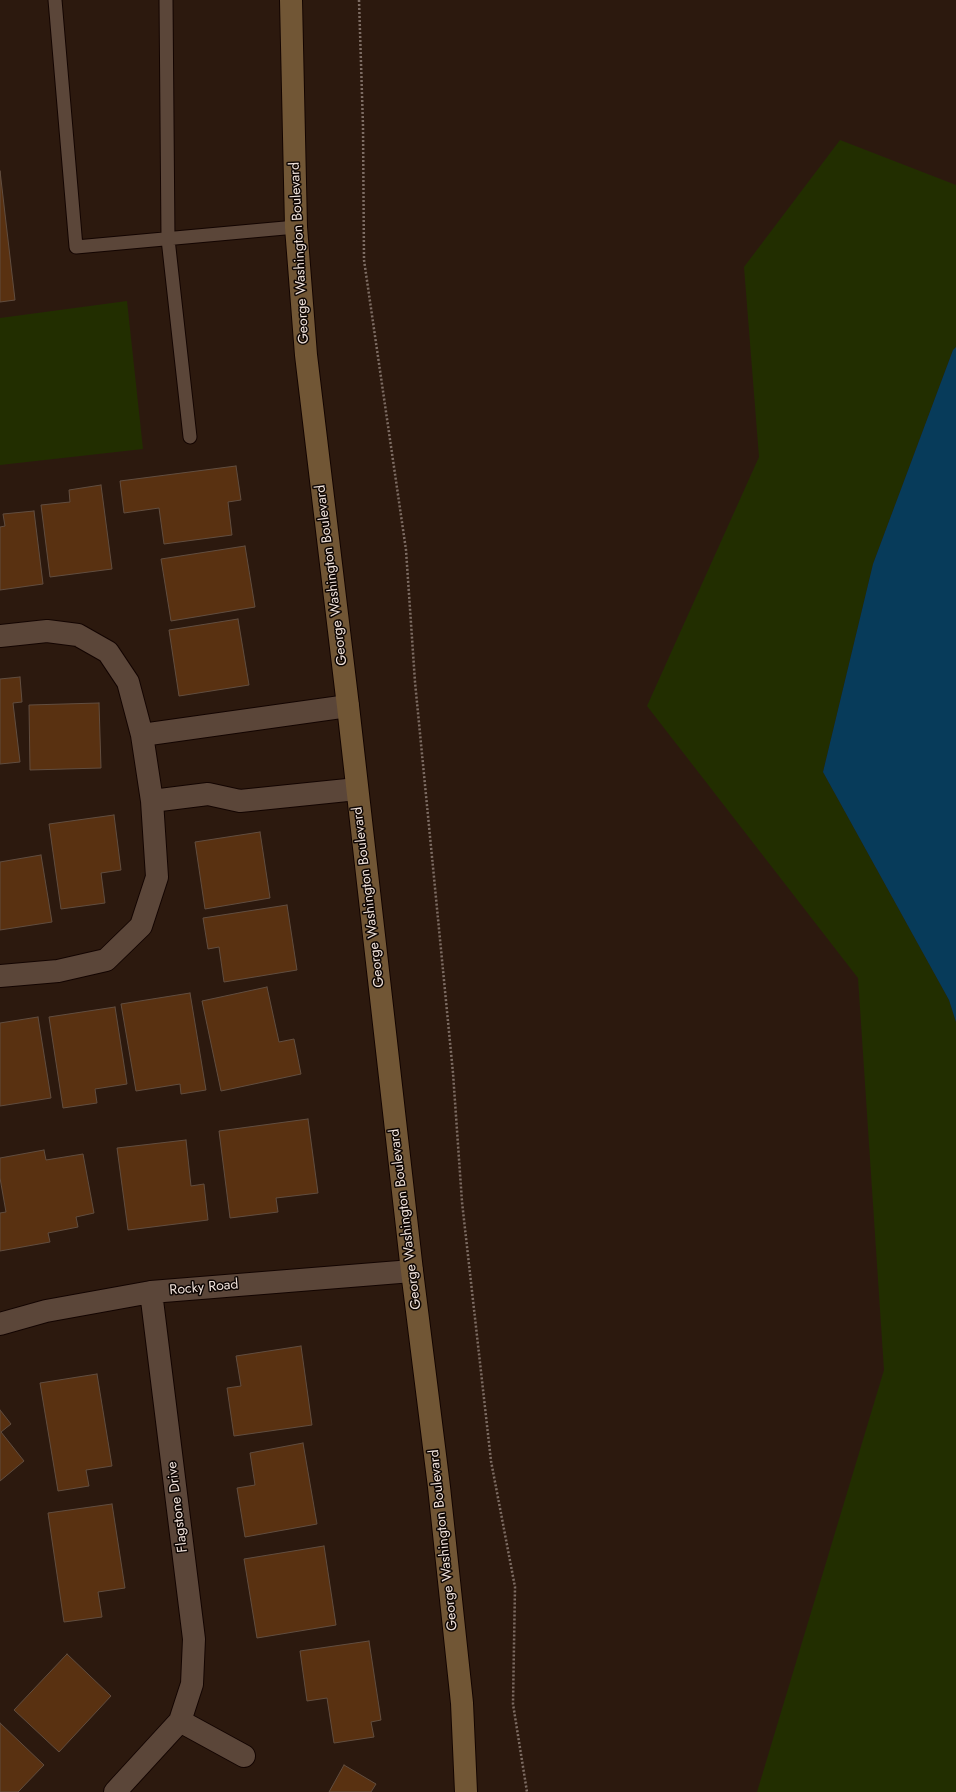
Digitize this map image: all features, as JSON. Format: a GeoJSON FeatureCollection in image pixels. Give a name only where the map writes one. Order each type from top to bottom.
{"type":"FeatureCollection","features":[{"type":"Feature","properties":{"kind":"main road","name":"George Washington Boulevard"},"geometry":{"type":"LineString","coordinates":[[291,0],[296,227],[306,355],[348,706],[412,1271],[439,1487],[462,1703],[466,1792]]}},
{"type":"Feature","properties":{"kind":"street"},"geometry":{"type":"LineString","coordinates":[[0,636],[47,631],[78,635],[108,652],[128,682],[142,735],[152,801],[157,877],[141,926],[106,960],[58,971],[0,976]]}},
{"type":"Feature","properties":{"kind":"street"},"geometry":{"type":"LineString","coordinates":[[142,735],[348,706]]}},
{"type":"Feature","properties":{"kind":"street"},"geometry":{"type":"LineString","coordinates":[[152,801],[208,794],[240,801],[357,789]]}},
{"type":"Feature","properties":{"kind":"street","name":"Rocky Road"},"geometry":{"type":"LineString","coordinates":[[0,1324],[46,1311],[151,1292],[412,1271]]}},
{"type":"Feature","properties":{"kind":"street","name":"Flagstone Drive"},"geometry":{"type":"LineString","coordinates":[[115,1792],[180,1721],[192,1684],[194,1639],[151,1292]]}},
{"type":"Feature","properties":{"kind":"street"},"geometry":{"type":"LineString","coordinates":[[180,1721],[244,1756]]}},
{"type":"Feature","properties":{"kind":"lane"},"geometry":{"type":"LineString","coordinates":[[55,0],[76,247],[296,227]]}},
{"type":"Feature","properties":{"kind":"lane"},"geometry":{"type":"LineString","coordinates":[[166,0],[168,239],[190,437]]}},
{"type":"Feature","properties":{"kind":"path"},"geometry":{"type":"LineString","coordinates":[[359,0],[363,126],[364,260],[406,550],[415,682],[453,1073],[462,1202],[491,1461],[515,1588],[513,1704],[527,1792]]}},
{"type":"Feature","properties":{"kind":"green space"},"geometry":{"type":"Polygon","coordinates":[[[840,140],[956,185],[956,347],[953,350],[873,564],[823,772],[949,1000],[956,1022],[956,1792],[757,1792],[884,1370],[858,978],[647,706],[759,457],[744,267],[840,140]]]}},
{"type":"Feature","properties":{"kind":"green space"},"geometry":{"type":"Polygon","coordinates":[[[127,301],[143,449],[0,465],[0,318],[127,301]]]}},
{"type":"Feature","properties":{"kind":"water"},"geometry":{"type":"Polygon","coordinates":[[[956,347],[956,1022],[949,1000],[823,772],[873,564],[953,350],[956,347]]]}},
{"type":"Feature","properties":{"kind":"building"},"geometry":{"type":"Polygon","coordinates":[[[0,171],[15,300],[0,302],[0,171]]]}},
{"type":"Feature","properties":{"kind":"building"},"geometry":{"type":"Polygon","coordinates":[[[236,466],[241,500],[228,502],[232,535],[164,544],[159,508],[124,513],[120,481],[236,466]]]}},
{"type":"Feature","properties":{"kind":"building"},"geometry":{"type":"Polygon","coordinates":[[[101,485],[112,569],[50,577],[41,505],[70,502],[69,490],[101,485]]]}},
{"type":"Feature","properties":{"kind":"building"},"geometry":{"type":"Polygon","coordinates":[[[34,511],[43,584],[0,590],[0,527],[5,526],[3,514],[34,511]]]}},
{"type":"Feature","properties":{"kind":"building"},"geometry":{"type":"Polygon","coordinates":[[[245,546],[255,607],[171,621],[161,559],[245,546]]]}},
{"type":"Feature","properties":{"kind":"building"},"geometry":{"type":"Polygon","coordinates":[[[238,619],[249,685],[179,696],[169,630],[238,619]]]}},
{"type":"Feature","properties":{"kind":"building"},"geometry":{"type":"Polygon","coordinates":[[[20,677],[22,702],[13,703],[20,762],[0,764],[0,679],[20,677]]]}},
{"type":"Feature","properties":{"kind":"building"},"geometry":{"type":"Polygon","coordinates":[[[99,703],[101,768],[30,770],[29,705],[99,703]]]}},
{"type":"Feature","properties":{"kind":"building"},"geometry":{"type":"Polygon","coordinates":[[[114,815],[121,870],[101,873],[105,903],[61,909],[49,824],[114,815]]]}},
{"type":"Feature","properties":{"kind":"building"},"geometry":{"type":"Polygon","coordinates":[[[260,832],[270,898],[205,909],[195,842],[260,832]]]}},
{"type":"Feature","properties":{"kind":"building"},"geometry":{"type":"Polygon","coordinates":[[[41,855],[52,922],[0,930],[0,862],[41,855]]]}},
{"type":"Feature","properties":{"kind":"building"},"geometry":{"type":"Polygon","coordinates":[[[287,905],[297,970],[224,982],[219,947],[208,949],[203,918],[287,905]]]}},
{"type":"Feature","properties":{"kind":"building"},"geometry":{"type":"Polygon","coordinates":[[[267,987],[279,1042],[294,1039],[301,1074],[221,1091],[202,1001],[267,987]]]}},
{"type":"Feature","properties":{"kind":"building"},"geometry":{"type":"Polygon","coordinates":[[[190,993],[206,1090],[181,1094],[180,1084],[136,1091],[121,1004],[190,993]]]}},
{"type":"Feature","properties":{"kind":"building"},"geometry":{"type":"Polygon","coordinates":[[[115,1007],[127,1084],[95,1089],[97,1103],[63,1108],[49,1017],[115,1007]]]}},
{"type":"Feature","properties":{"kind":"building"},"geometry":{"type":"Polygon","coordinates":[[[38,1017],[51,1098],[0,1106],[0,1023],[38,1017]]]}},
{"type":"Feature","properties":{"kind":"building"},"geometry":{"type":"Polygon","coordinates":[[[308,1119],[318,1193],[276,1198],[278,1212],[230,1218],[219,1131],[308,1119]]]}},
{"type":"Feature","properties":{"kind":"building"},"geometry":{"type":"Polygon","coordinates":[[[186,1140],[191,1186],[204,1184],[208,1220],[128,1230],[117,1148],[186,1140]]]}},
{"type":"Feature","properties":{"kind":"building"},"geometry":{"type":"Polygon","coordinates":[[[44,1150],[46,1160],[83,1154],[94,1213],[76,1217],[78,1227],[48,1233],[50,1242],[0,1251],[0,1213],[6,1212],[0,1178],[0,1158],[44,1150]]]}},
{"type":"Feature","properties":{"kind":"building"},"geometry":{"type":"Polygon","coordinates":[[[301,1346],[312,1425],[234,1436],[227,1388],[241,1386],[236,1356],[301,1346]]]}},
{"type":"Feature","properties":{"kind":"building"},"geometry":{"type":"Polygon","coordinates":[[[97,1374],[112,1466],[86,1470],[89,1486],[58,1491],[40,1383],[97,1374]]]}},
{"type":"Feature","properties":{"kind":"building"},"geometry":{"type":"Polygon","coordinates":[[[0,1410],[11,1424],[1,1432],[24,1461],[0,1481],[0,1410]]]}},
{"type":"Feature","properties":{"kind":"building"},"geometry":{"type":"Polygon","coordinates":[[[303,1443],[317,1524],[245,1537],[237,1488],[255,1485],[250,1453],[303,1443]]]}},
{"type":"Feature","properties":{"kind":"building"},"geometry":{"type":"Polygon","coordinates":[[[112,1504],[125,1588],[98,1592],[102,1617],[64,1622],[48,1513],[112,1504]]]}},
{"type":"Feature","properties":{"kind":"building"},"geometry":{"type":"Polygon","coordinates":[[[324,1546],[336,1625],[257,1638],[244,1559],[324,1546]]]}},
{"type":"Feature","properties":{"kind":"building"},"geometry":{"type":"Polygon","coordinates":[[[369,1641],[381,1720],[371,1722],[374,1737],[334,1743],[327,1698],[307,1701],[300,1651],[369,1641]]]}},
{"type":"Feature","properties":{"kind":"building"},"geometry":{"type":"Polygon","coordinates":[[[67,1654],[111,1696],[59,1752],[14,1710],[67,1654]]]}},
{"type":"Feature","properties":{"kind":"building"},"geometry":{"type":"Polygon","coordinates":[[[0,1723],[44,1765],[18,1792],[0,1792],[0,1723]]]}},
{"type":"Feature","properties":{"kind":"building"},"geometry":{"type":"Polygon","coordinates":[[[344,1765],[376,1784],[371,1792],[329,1792],[344,1765]]]}}]}
